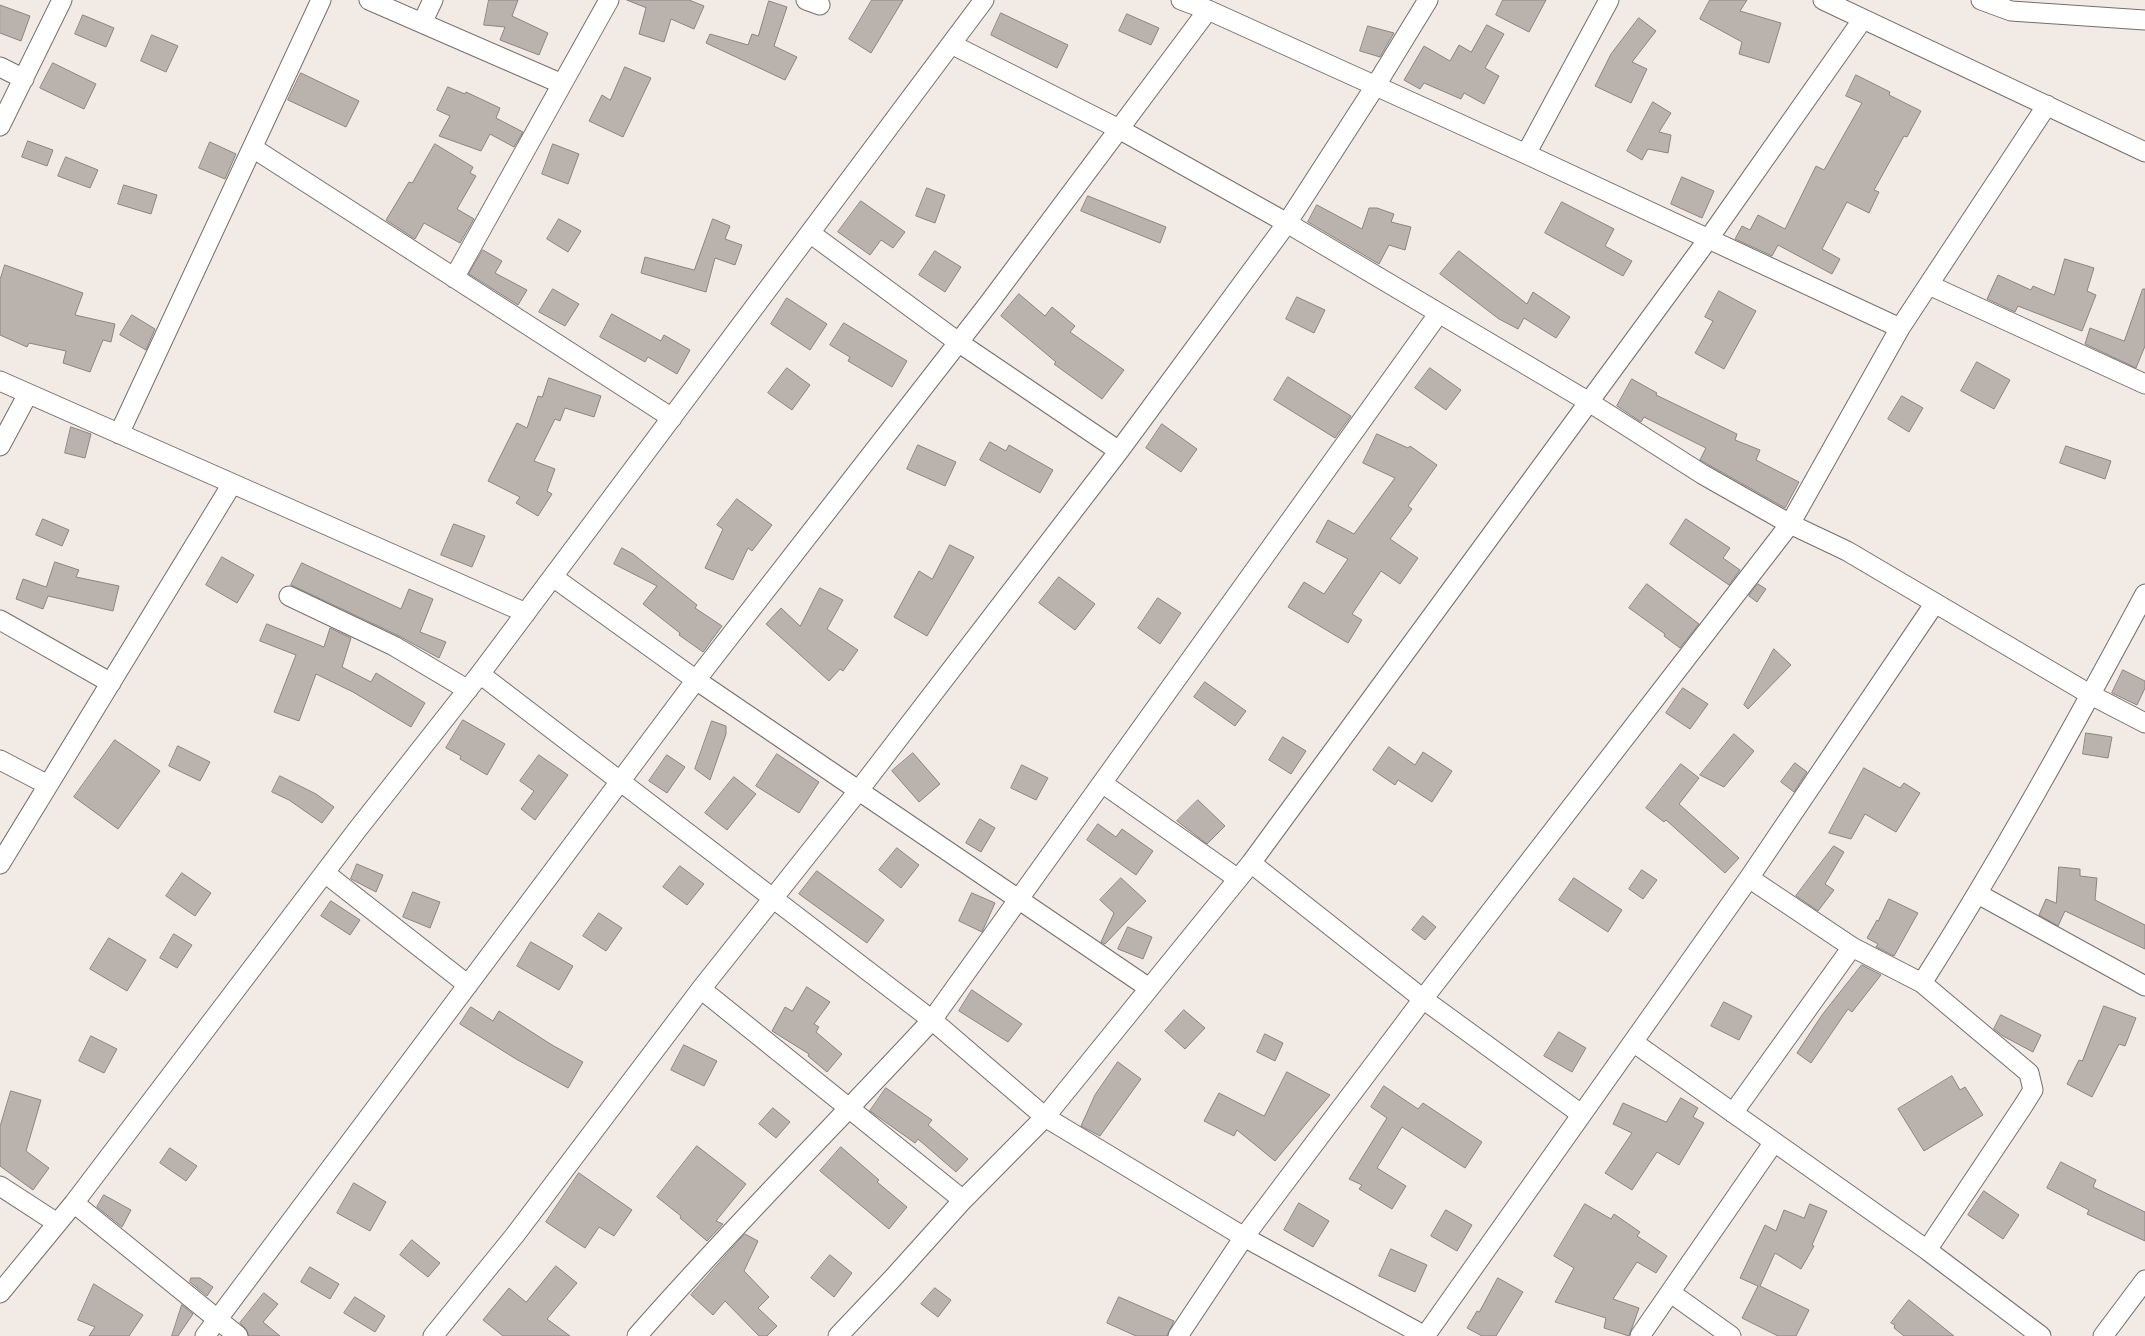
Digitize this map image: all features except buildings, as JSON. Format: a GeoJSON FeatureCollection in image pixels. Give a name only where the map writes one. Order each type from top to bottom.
{"type":"FeatureCollection","features":[{"type":"Feature","properties":{"kind":"street"},"geometry":{"type":"LineString","coordinates":[[0,126],[62,0]]}},
{"type":"Feature","properties":{"kind":"street"},"geometry":{"type":"LineString","coordinates":[[119,434],[321,0]]}},
{"type":"Feature","properties":{"kind":"street"},"geometry":{"type":"LineString","coordinates":[[368,0],[562,84]]}},
{"type":"Feature","properties":{"kind":"street"},"geometry":{"type":"LineString","coordinates":[[422,23],[433,0]]}},
{"type":"Feature","properties":{"kind":"street"},"geometry":{"type":"LineString","coordinates":[[454,278],[609,0]]}},
{"type":"Feature","properties":{"kind":"street"},"geometry":{"type":"LineString","coordinates":[[0,1293],[74,1203],[324,874],[468,690],[984,0]]}},
{"type":"Feature","properties":{"kind":"street"},"geometry":{"type":"LineString","coordinates":[[1180,0],[1208,10],[1376,85],[1710,238],[1900,328]]}},
{"type":"Feature","properties":{"kind":"street"},"geometry":{"type":"LineString","coordinates":[[433,1336],[514,1235],[701,989],[859,790],[1119,452],[1287,223],[1428,0]]}},
{"type":"Feature","properties":{"kind":"street"},"geometry":{"type":"LineString","coordinates":[[1526,154],[1609,0]]}},
{"type":"Feature","properties":{"kind":"street"},"geometry":{"type":"LineString","coordinates":[[1823,0],[2145,152]]}},
{"type":"Feature","properties":{"kind":"street"},"geometry":{"type":"LineString","coordinates":[[1981,0],[2011,11],[2145,20]]}},
{"type":"Feature","properties":{"kind":"street"},"geometry":{"type":"LineString","coordinates":[[205,1336],[216,1318],[696,680],[958,342],[1208,10]]}},
{"type":"Feature","properties":{"kind":"street"},"geometry":{"type":"LineString","coordinates":[[838,1336],[963,1200],[1045,1117],[1238,880],[1710,238],[1862,19]]}},
{"type":"Feature","properties":{"kind":"street"},"geometry":{"type":"LineString","coordinates":[[951,44],[1119,129],[1287,223],[1589,402],[1702,474],[1790,524],[1847,551],[2091,695],[2145,723]]}},
{"type":"Feature","properties":{"kind":"street"},"geometry":{"type":"LineString","coordinates":[[0,67],[24,79]]}},
{"type":"Feature","properties":{"kind":"street"},"geometry":{"type":"LineString","coordinates":[[1178,1336],[1244,1237],[1423,999],[1790,524],[1900,328],[2047,105]]}},
{"type":"Feature","properties":{"kind":"street"},"geometry":{"type":"LineString","coordinates":[[253,148],[672,418]]}},
{"type":"Feature","properties":{"kind":"street"},"geometry":{"type":"LineString","coordinates":[[810,233],[958,342],[1119,452]]}},
{"type":"Feature","properties":{"kind":"street"},"geometry":{"type":"LineString","coordinates":[[1929,285],[2145,384]]}},
{"type":"Feature","properties":{"kind":"street"},"geometry":{"type":"LineString","coordinates":[[638,1336],[739,1223],[851,1108],[932,1020],[1439,314]]}},
{"type":"Feature","properties":{"kind":"street"},"geometry":{"type":"LineString","coordinates":[[0,381],[526,613]]}},
{"type":"Feature","properties":{"kind":"street"},"geometry":{"type":"LineString","coordinates":[[0,446],[28,394]]}},
{"type":"Feature","properties":{"kind":"street"},"geometry":{"type":"LineString","coordinates":[[0,864],[232,484]]}},
{"type":"Feature","properties":{"kind":"street"},"geometry":{"type":"LineString","coordinates":[[553,577],[696,680],[1149,988]]}},
{"type":"Feature","properties":{"kind":"street"},"geometry":{"type":"LineString","coordinates":[[1922,983],[1978,894],[2091,695],[2145,594]]}},
{"type":"Feature","properties":{"kind":"street"},"geometry":{"type":"LineString","coordinates":[[289,596],[394,646],[468,690]]}},
{"type":"Feature","properties":{"kind":"street"},"geometry":{"type":"LineString","coordinates":[[480,674],[932,1020],[1045,1117],[1244,1237],[1425,1336],[1749,878],[1935,603]]}},
{"type":"Feature","properties":{"kind":"street"},"geometry":{"type":"LineString","coordinates":[[0,620],[111,683]]}},
{"type":"Feature","properties":{"kind":"street"},"geometry":{"type":"LineString","coordinates":[[0,760],[48,785]]}},
{"type":"Feature","properties":{"kind":"street"},"geometry":{"type":"LineString","coordinates":[[1102,783],[1238,880]]}},
{"type":"Feature","properties":{"kind":"street"},"geometry":{"type":"LineString","coordinates":[[1251,863],[1423,999],[1581,1114]]}},
{"type":"Feature","properties":{"kind":"street"},"geometry":{"type":"LineString","coordinates":[[324,874],[468,985]]}},
{"type":"Feature","properties":{"kind":"street"},"geometry":{"type":"LineString","coordinates":[[1749,878],[1852,947],[1922,983],[2029,1074],[2033,1090],[1927,1250]]}},
{"type":"Feature","properties":{"kind":"street"},"geometry":{"type":"LineString","coordinates":[[1978,894],[2145,986]]}},
{"type":"Feature","properties":{"kind":"street"},"geometry":{"type":"LineString","coordinates":[[1733,1113],[1852,947]]}},
{"type":"Feature","properties":{"kind":"street"},"geometry":{"type":"LineString","coordinates":[[701,989],[963,1200]]}},
{"type":"Feature","properties":{"kind":"street"},"geometry":{"type":"LineString","coordinates":[[1633,1042],[1927,1250],[2041,1336]]}},
{"type":"Feature","properties":{"kind":"street"},"geometry":{"type":"LineString","coordinates":[[1640,1336],[1774,1142]]}},
{"type":"Feature","properties":{"kind":"street"},"geometry":{"type":"LineString","coordinates":[[0,1186],[57,1223]]}},
{"type":"Feature","properties":{"kind":"street"},"geometry":{"type":"LineString","coordinates":[[74,1203],[238,1336]]}},
{"type":"Feature","properties":{"kind":"street"},"geometry":{"type":"LineString","coordinates":[[2103,1336],[2145,1280]]}},
{"type":"Feature","properties":{"kind":"street"},"geometry":{"type":"LineString","coordinates":[[1671,1293],[1731,1336]]}}]}
